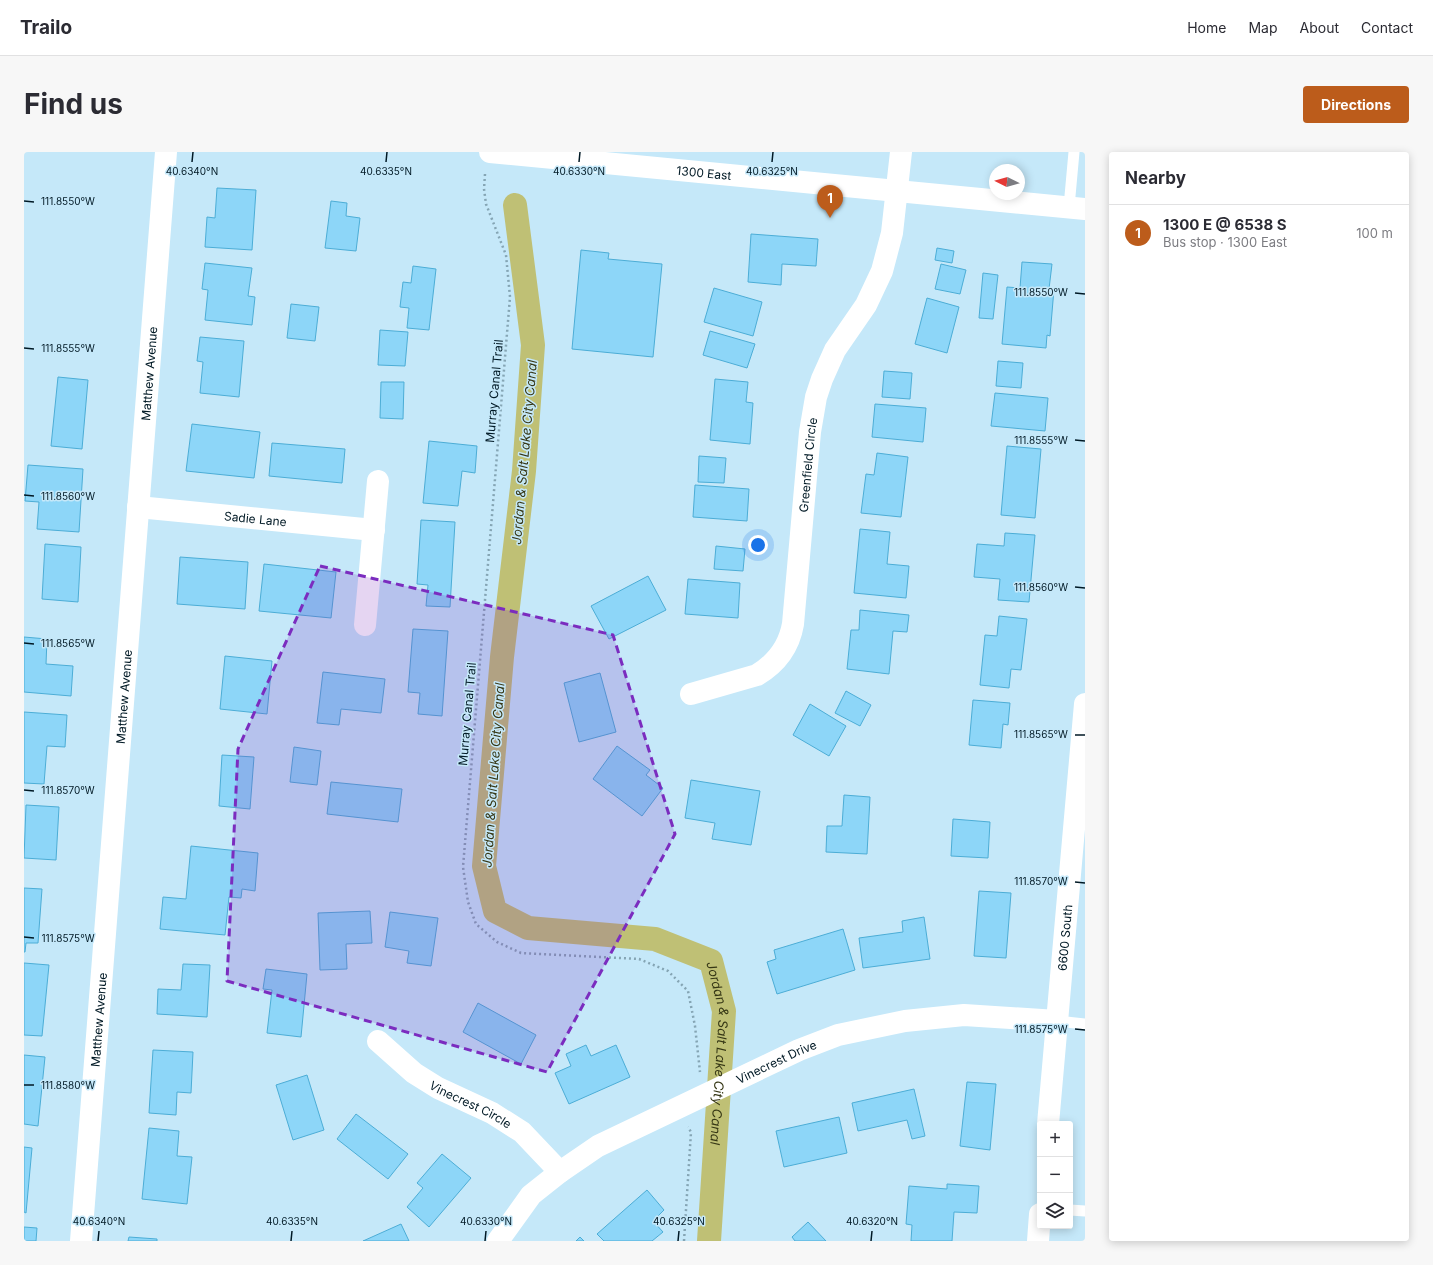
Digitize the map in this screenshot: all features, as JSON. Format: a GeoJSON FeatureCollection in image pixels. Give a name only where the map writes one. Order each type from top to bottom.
{"type":"FeatureCollection","features":[{"type":"Feature","properties":{"kind":"street","name":"Matthew Avenue"},"geometry":{"type":"LineString","coordinates":[[81,1241],[166,152]]}},
{"type":"Feature","properties":{"kind":"street","name":"1300 East"},"geometry":{"type":"LineString","coordinates":[[490,152],[1077,208]]}},
{"type":"Feature","properties":{"kind":"street","name":"Greenfield Circle"},"geometry":{"type":"LineString","coordinates":[[691,694],[757,675],[781,655],[791,635],[810,432],[816,396],[835,350],[866,305],[879,278],[892,233],[898,191],[901,152]]}},
{"type":"Feature","properties":{"kind":"street"},"geometry":{"type":"LineString","coordinates":[[364,625],[378,481]]}},
{"type":"Feature","properties":{"kind":"street","name":"Sadie Lane"},"geometry":{"type":"LineString","coordinates":[[138,507],[374,530]]}},
{"type":"Feature","properties":{"kind":"street","name":"6600 South"},"geometry":{"type":"LineString","coordinates":[[1048,1121],[1082,765],[1085,704]]}},
{"type":"Feature","properties":{"kind":"street","name":"Vinecrest Drive"},"geometry":{"type":"LineString","coordinates":[[498,1241],[531,1196],[560,1172],[598,1146],[701,1086],[736,1080],[799,1050],[838,1035],[905,1020],[964,1015],[1057,1020]]}},
{"type":"Feature","properties":{"kind":"street","name":"Vinecrest Circle"},"geometry":{"type":"LineString","coordinates":[[378,1041],[414,1073],[438,1088],[492,1113],[522,1132],[560,1172]]}},
{"type":"Feature","properties":{"kind":"street"},"geometry":{"type":"LineString","coordinates":[[1038,1241],[1039,1229]]}},
{"type":"Feature","properties":{"kind":"lane"},"geometry":{"type":"LineString","coordinates":[[1074,152],[1077,208]]}},
{"type":"Feature","properties":{"kind":"lane"},"geometry":{"type":"LineString","coordinates":[[1057,1020],[1085,1024]]}},
{"type":"Feature","properties":{"kind":"lane"},"geometry":{"type":"LineString","coordinates":[[1073,1210],[1085,1211]]}},
{"type":"Feature","properties":{"kind":"path","name":"Murray Canal Trail"},"geometry":{"type":"LineString","coordinates":[[484,189],[486,204],[506,255],[510,297],[463,867],[468,902],[476,924],[496,942],[521,953],[639,959],[668,971],[688,991],[695,1026],[701,1086]]}},
{"type":"Feature","properties":{"kind":"path"},"geometry":{"type":"LineString","coordinates":[[684,1241],[691,1132],[687,1125]]}},
{"type":"Feature","properties":{"kind":"highlighted area"},"geometry":{"type":"Polygon","coordinates":[[[320,566],[613,635],[675,834],[547,1072],[227,981],[238,749],[320,566]]]}},
{"type":"Feature","properties":{"kind":"building"},"geometry":{"type":"Polygon","coordinates":[[[217,188],[256,190],[252,250],[205,247],[207,217],[215,218],[217,188]]]}},
{"type":"Feature","properties":{"kind":"building"},"geometry":{"type":"Polygon","coordinates":[[[331,201],[347,203],[346,216],[360,218],[356,251],[325,248],[331,201]]]}},
{"type":"Feature","properties":{"kind":"building"},"geometry":{"type":"Polygon","coordinates":[[[751,234],[818,239],[816,266],[782,264],[781,285],[748,282],[751,234]]]}},
{"type":"Feature","properties":{"kind":"building"},"geometry":{"type":"Polygon","coordinates":[[[937,248],[954,251],[952,263],[935,260],[937,248]]]}},
{"type":"Feature","properties":{"kind":"building"},"geometry":{"type":"Polygon","coordinates":[[[581,250],[609,253],[608,259],[662,264],[653,357],[572,349],[581,250]]]}},
{"type":"Feature","properties":{"kind":"building"},"geometry":{"type":"Polygon","coordinates":[[[1022,262],[1052,264],[1049,289],[1054,289],[1050,336],[1047,335],[1046,348],[1002,344],[1007,287],[1020,288],[1022,262]]]}},
{"type":"Feature","properties":{"kind":"building"},"geometry":{"type":"Polygon","coordinates":[[[205,263],[252,268],[248,296],[255,297],[252,325],[205,320],[208,290],[202,289],[205,263]]]}},
{"type":"Feature","properties":{"kind":"building"},"geometry":{"type":"Polygon","coordinates":[[[941,264],[966,270],[960,294],[935,289],[941,264]]]}},
{"type":"Feature","properties":{"kind":"building"},"geometry":{"type":"Polygon","coordinates":[[[413,266],[436,269],[429,330],[407,328],[409,308],[400,307],[403,282],[411,283],[413,266]]]}},
{"type":"Feature","properties":{"kind":"building"},"geometry":{"type":"Polygon","coordinates":[[[983,273],[998,275],[993,319],[979,318],[983,273]]]}},
{"type":"Feature","properties":{"kind":"building"},"geometry":{"type":"Polygon","coordinates":[[[714,288],[762,302],[753,336],[704,322],[714,288]]]}},
{"type":"Feature","properties":{"kind":"building"},"geometry":{"type":"Polygon","coordinates":[[[927,298],[959,307],[947,353],[915,344],[927,298]]]}},
{"type":"Feature","properties":{"kind":"building"},"geometry":{"type":"Polygon","coordinates":[[[291,304],[319,307],[315,341],[287,338],[291,304]]]}},
{"type":"Feature","properties":{"kind":"building"},"geometry":{"type":"Polygon","coordinates":[[[380,330],[408,332],[405,366],[378,365],[380,330]]]}},
{"type":"Feature","properties":{"kind":"building"},"geometry":{"type":"Polygon","coordinates":[[[710,331],[755,344],[747,368],[703,355],[710,331]]]}},
{"type":"Feature","properties":{"kind":"building"},"geometry":{"type":"Polygon","coordinates":[[[200,337],[244,341],[239,397],[200,393],[203,362],[197,361],[200,337]]]}},
{"type":"Feature","properties":{"kind":"building"},"geometry":{"type":"Polygon","coordinates":[[[998,361],[1023,363],[1021,388],[996,386],[998,361]]]}},
{"type":"Feature","properties":{"kind":"building"},"geometry":{"type":"Polygon","coordinates":[[[884,371],[912,373],[910,399],[882,397],[884,371]]]}},
{"type":"Feature","properties":{"kind":"building"},"geometry":{"type":"Polygon","coordinates":[[[58,377],[88,380],[82,449],[51,446],[58,377]]]}},
{"type":"Feature","properties":{"kind":"building"},"geometry":{"type":"Polygon","coordinates":[[[715,379],[748,382],[746,402],[753,403],[750,444],[710,440],[715,379]]]}},
{"type":"Feature","properties":{"kind":"building"},"geometry":{"type":"Polygon","coordinates":[[[381,382],[404,382],[403,419],[380,418],[381,382]]]}},
{"type":"Feature","properties":{"kind":"building"},"geometry":{"type":"Polygon","coordinates":[[[995,393],[1048,398],[1045,431],[991,426],[995,393]]]}},
{"type":"Feature","properties":{"kind":"building"},"geometry":{"type":"Polygon","coordinates":[[[875,404],[926,408],[923,442],[872,437],[875,404]]]}},
{"type":"Feature","properties":{"kind":"building"},"geometry":{"type":"Polygon","coordinates":[[[192,424],[260,432],[254,478],[186,471],[192,424]]]}},
{"type":"Feature","properties":{"kind":"building"},"geometry":{"type":"Polygon","coordinates":[[[429,441],[477,446],[475,473],[462,471],[458,506],[423,503],[429,441]]]}},
{"type":"Feature","properties":{"kind":"building"},"geometry":{"type":"Polygon","coordinates":[[[272,443],[345,449],[342,483],[269,476],[272,443]]]}},
{"type":"Feature","properties":{"kind":"building"},"geometry":{"type":"Polygon","coordinates":[[[1007,446],[1041,449],[1035,518],[1001,515],[1007,446]]]}},
{"type":"Feature","properties":{"kind":"building"},"geometry":{"type":"Polygon","coordinates":[[[877,453],[908,457],[901,517],[861,513],[866,474],[874,475],[877,453]]]}},
{"type":"Feature","properties":{"kind":"building"},"geometry":{"type":"Polygon","coordinates":[[[699,456],[726,458],[724,483],[698,482],[699,456]]]}},
{"type":"Feature","properties":{"kind":"building"},"geometry":{"type":"Polygon","coordinates":[[[28,465],[83,469],[79,532],[37,529],[39,502],[25,501],[28,465]]]}},
{"type":"Feature","properties":{"kind":"building"},"geometry":{"type":"Polygon","coordinates":[[[695,485],[749,489],[747,521],[693,517],[695,485]]]}},
{"type":"Feature","properties":{"kind":"building"},"geometry":{"type":"Polygon","coordinates":[[[421,520],[455,522],[450,607],[426,606],[428,585],[417,584],[421,520]]]}},
{"type":"Feature","properties":{"kind":"building"},"geometry":{"type":"Polygon","coordinates":[[[860,529],[890,532],[887,564],[909,566],[906,598],[854,593],[860,529]]]}},
{"type":"Feature","properties":{"kind":"building"},"geometry":{"type":"Polygon","coordinates":[[[1005,533],[1035,535],[1029,602],[998,600],[1000,579],[974,577],[977,544],[1004,546],[1005,533]]]}},
{"type":"Feature","properties":{"kind":"building"},"geometry":{"type":"Polygon","coordinates":[[[45,544],[81,547],[78,602],[42,599],[45,544]]]}},
{"type":"Feature","properties":{"kind":"building"},"geometry":{"type":"Polygon","coordinates":[[[716,546],[745,549],[743,571],[714,569],[716,546]]]}},
{"type":"Feature","properties":{"kind":"building"},"geometry":{"type":"Polygon","coordinates":[[[180,557],[248,562],[245,609],[177,604],[180,557]]]}},
{"type":"Feature","properties":{"kind":"building"},"geometry":{"type":"Polygon","coordinates":[[[264,564],[336,572],[331,618],[259,611],[264,564]]]}},
{"type":"Feature","properties":{"kind":"building"},"geometry":{"type":"Polygon","coordinates":[[[648,576],[666,610],[609,639],[591,606],[648,576]]]}},
{"type":"Feature","properties":{"kind":"building"},"geometry":{"type":"Polygon","coordinates":[[[688,579],[740,583],[738,618],[685,614],[688,579]]]}},
{"type":"Feature","properties":{"kind":"building"},"geometry":{"type":"Polygon","coordinates":[[[860,610],[909,615],[907,632],[893,631],[889,674],[847,669],[851,630],[859,630],[860,610]]]}},
{"type":"Feature","properties":{"kind":"building"},"geometry":{"type":"Polygon","coordinates":[[[999,616],[1027,619],[1021,670],[1011,669],[1009,688],[980,685],[985,635],[997,636],[999,616]]]}},
{"type":"Feature","properties":{"kind":"building"},"geometry":{"type":"Polygon","coordinates":[[[413,629],[448,631],[442,716],[418,714],[420,693],[408,692],[413,629]]]}},
{"type":"Feature","properties":{"kind":"building"},"geometry":{"type":"Polygon","coordinates":[[[24,637],[47,639],[46,664],[73,666],[71,696],[24,692],[24,637]]]}},
{"type":"Feature","properties":{"kind":"building"},"geometry":{"type":"Polygon","coordinates":[[[225,656],[272,661],[267,714],[220,709],[225,656]]]}},
{"type":"Feature","properties":{"kind":"building"},"geometry":{"type":"Polygon","coordinates":[[[323,672],[385,679],[381,713],[341,709],[339,725],[317,723],[323,672]]]}},
{"type":"Feature","properties":{"kind":"building"},"geometry":{"type":"Polygon","coordinates":[[[600,673],[616,732],[579,742],[564,683],[600,673]]]}},
{"type":"Feature","properties":{"kind":"building"},"geometry":{"type":"Polygon","coordinates":[[[846,691],[871,705],[860,726],[835,713],[846,691]]]}},
{"type":"Feature","properties":{"kind":"building"},"geometry":{"type":"Polygon","coordinates":[[[973,700],[1010,703],[1008,725],[1003,724],[1001,748],[969,745],[973,700]]]}},
{"type":"Feature","properties":{"kind":"building"},"geometry":{"type":"Polygon","coordinates":[[[810,704],[846,726],[829,756],[793,735],[810,704]]]}},
{"type":"Feature","properties":{"kind":"building"},"geometry":{"type":"Polygon","coordinates":[[[24,712],[67,715],[65,747],[47,746],[44,784],[24,783],[24,712]]]}},
{"type":"Feature","properties":{"kind":"building"},"geometry":{"type":"Polygon","coordinates":[[[617,746],[650,770],[646,775],[663,788],[642,816],[593,779],[617,746]]]}},
{"type":"Feature","properties":{"kind":"building"},"geometry":{"type":"Polygon","coordinates":[[[294,747],[321,751],[317,785],[290,782],[294,747]]]}},
{"type":"Feature","properties":{"kind":"building"},"geometry":{"type":"Polygon","coordinates":[[[222,755],[254,757],[250,809],[219,806],[222,755]]]}},
{"type":"Feature","properties":{"kind":"building"},"geometry":{"type":"Polygon","coordinates":[[[691,780],[760,791],[751,845],[712,839],[715,823],[685,818],[691,780]]]}},
{"type":"Feature","properties":{"kind":"building"},"geometry":{"type":"Polygon","coordinates":[[[331,782],[402,789],[398,822],[327,814],[331,782]]]}},
{"type":"Feature","properties":{"kind":"building"},"geometry":{"type":"Polygon","coordinates":[[[844,795],[870,797],[867,854],[826,852],[827,826],[842,826],[844,795]]]}},
{"type":"Feature","properties":{"kind":"building"},"geometry":{"type":"Polygon","coordinates":[[[26,805],[59,807],[56,860],[24,858],[26,805]]]}},
{"type":"Feature","properties":{"kind":"building"},"geometry":{"type":"Polygon","coordinates":[[[953,819],[990,822],[988,858],[951,856],[953,819]]]}},
{"type":"Feature","properties":{"kind":"building"},"geometry":{"type":"Polygon","coordinates":[[[191,846],[258,853],[255,891],[242,889],[241,898],[229,897],[225,935],[160,929],[163,897],[186,899],[191,846]]]}},
{"type":"Feature","properties":{"kind":"building"},"geometry":{"type":"Polygon","coordinates":[[[24,888],[42,889],[38,943],[26,943],[25,952],[24,952],[24,888]]]}},
{"type":"Feature","properties":{"kind":"building"},"geometry":{"type":"Polygon","coordinates":[[[979,891],[1011,893],[1006,958],[974,956],[979,891]]]}},
{"type":"Feature","properties":{"kind":"building"},"geometry":{"type":"Polygon","coordinates":[[[370,911],[372,943],[346,944],[347,969],[320,970],[318,913],[370,911]]]}},
{"type":"Feature","properties":{"kind":"building"},"geometry":{"type":"Polygon","coordinates":[[[390,912],[438,918],[431,966],[407,963],[409,951],[385,947],[390,912]]]}},
{"type":"Feature","properties":{"kind":"building"},"geometry":{"type":"Polygon","coordinates":[[[924,917],[930,959],[863,968],[859,938],[903,932],[902,921],[924,917]]]}},
{"type":"Feature","properties":{"kind":"building"},"geometry":{"type":"Polygon","coordinates":[[[843,929],[855,970],[777,994],[767,962],[776,959],[774,950],[843,929]]]}},
{"type":"Feature","properties":{"kind":"building"},"geometry":{"type":"Polygon","coordinates":[[[24,963],[49,965],[42,1036],[24,1035],[24,963]]]}},
{"type":"Feature","properties":{"kind":"building"},"geometry":{"type":"Polygon","coordinates":[[[183,964],[210,965],[207,1017],[157,1014],[158,989],[181,990],[183,964]]]}},
{"type":"Feature","properties":{"kind":"building"},"geometry":{"type":"Polygon","coordinates":[[[266,969],[307,974],[301,1037],[267,1033],[272,990],[263,989],[266,969]]]}},
{"type":"Feature","properties":{"kind":"building"},"geometry":{"type":"Polygon","coordinates":[[[478,1003],[536,1035],[521,1064],[463,1032],[478,1003]]]}},
{"type":"Feature","properties":{"kind":"building"},"geometry":{"type":"Polygon","coordinates":[[[586,1045],[591,1056],[616,1045],[630,1077],[569,1104],[555,1073],[571,1066],[566,1054],[586,1045]]]}},
{"type":"Feature","properties":{"kind":"building"},"geometry":{"type":"Polygon","coordinates":[[[153,1050],[193,1052],[191,1093],[177,1092],[176,1115],[149,1113],[153,1050]]]}},
{"type":"Feature","properties":{"kind":"building"},"geometry":{"type":"Polygon","coordinates":[[[24,1055],[45,1057],[38,1126],[24,1124],[24,1055]]]}},
{"type":"Feature","properties":{"kind":"building"},"geometry":{"type":"Polygon","coordinates":[[[307,1075],[324,1130],[293,1140],[276,1085],[307,1075]]]}},
{"type":"Feature","properties":{"kind":"building"},"geometry":{"type":"Polygon","coordinates":[[[967,1082],[996,1084],[990,1150],[960,1146],[967,1082]]]}},
{"type":"Feature","properties":{"kind":"building"},"geometry":{"type":"Polygon","coordinates":[[[914,1089],[925,1136],[912,1139],[907,1120],[858,1131],[852,1103],[914,1089]]]}},
{"type":"Feature","properties":{"kind":"building"},"geometry":{"type":"Polygon","coordinates":[[[356,1114],[408,1154],[388,1179],[337,1139],[356,1114]]]}},
{"type":"Feature","properties":{"kind":"building"},"geometry":{"type":"Polygon","coordinates":[[[839,1117],[847,1153],[784,1167],[776,1131],[839,1117]]]}},
{"type":"Feature","properties":{"kind":"building"},"geometry":{"type":"Polygon","coordinates":[[[149,1128],[179,1131],[177,1156],[192,1157],[187,1204],[142,1199],[149,1128]]]}},
{"type":"Feature","properties":{"kind":"building"},"geometry":{"type":"Polygon","coordinates":[[[24,1147],[32,1148],[26,1213],[24,1212],[24,1147]]]}},
{"type":"Feature","properties":{"kind":"building"},"geometry":{"type":"Polygon","coordinates":[[[442,1154],[471,1178],[429,1227],[407,1207],[423,1188],[417,1183],[442,1154]]]}},
{"type":"Feature","properties":{"kind":"building"},"geometry":{"type":"Polygon","coordinates":[[[947,1184],[979,1186],[977,1213],[954,1212],[952,1241],[911,1241],[912,1225],[906,1224],[909,1186],[947,1189],[947,1184]]]}},
{"type":"Feature","properties":{"kind":"building"},"geometry":{"type":"Polygon","coordinates":[[[647,1190],[664,1210],[653,1221],[663,1232],[652,1241],[604,1241],[597,1234],[647,1190]]]}},
{"type":"Feature","properties":{"kind":"building"},"geometry":{"type":"Polygon","coordinates":[[[808,1222],[826,1241],[795,1241],[792,1237],[808,1222]]]}},
{"type":"Feature","properties":{"kind":"building"},"geometry":{"type":"Polygon","coordinates":[[[401,1224],[409,1241],[363,1241],[401,1224]]]}},
{"type":"Feature","properties":{"kind":"building"},"geometry":{"type":"Polygon","coordinates":[[[24,1227],[37,1228],[36,1241],[24,1241],[24,1227]]]}},
{"type":"Feature","properties":{"kind":"building"},"geometry":{"type":"Polygon","coordinates":[[[129,1237],[157,1239],[157,1241],[128,1241],[129,1237]]]}},
{"type":"Feature","properties":{"kind":"building"},"geometry":{"type":"Polygon","coordinates":[[[580,1237],[584,1241],[576,1241],[580,1237]]]}},
{"type":"Feature","properties":{"kind":"waterway","name":"Jordan & Salt Lake City Canal"},"geometry":{"type":"LineString","coordinates":[[515,205],[533,345],[524,471],[502,657],[484,866],[495,911],[528,928],[655,939],[711,961],[724,1011],[709,1241]]}},
{"type":"Feature","properties":{"kind":"place","name":"1300 E @ 6538 S"},"geometry":{"type":"Point","coordinates":[830,218]}}]}
